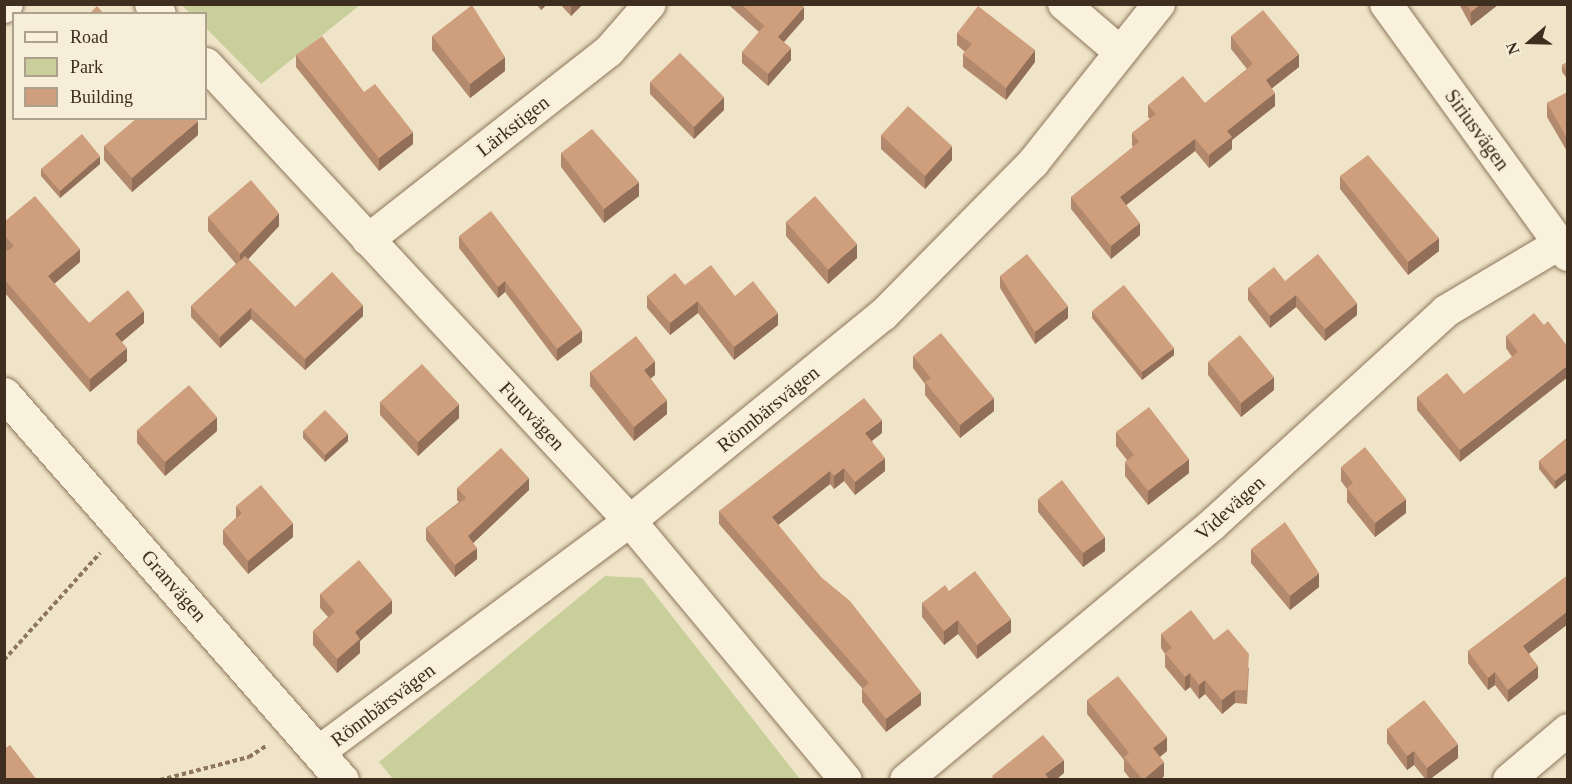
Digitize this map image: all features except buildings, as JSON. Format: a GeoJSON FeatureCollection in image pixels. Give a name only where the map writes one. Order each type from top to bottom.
{"type":"FeatureCollection","features":[{"type":"Feature","properties":{"kind":"street","name":"Lärkstigen"},"geometry":{"type":"LineString","coordinates":[[368,240],[609,51],[650,4]]}},
{"type":"Feature","properties":{"kind":"street"},"geometry":{"type":"LineString","coordinates":[[1064,4],[1120,52]]}},
{"type":"Feature","properties":{"kind":"street","name":"Rönnbärsvägen"},"geometry":{"type":"LineString","coordinates":[[320,752],[630,521],[883,315],[1033,163],[1159,4]]}},
{"type":"Feature","properties":{"kind":"street","name":"Siriusvägen"},"geometry":{"type":"LineString","coordinates":[[1386,4],[1563,250]]}},
{"type":"Feature","properties":{"kind":"street","name":"Furuvägen"},"geometry":{"type":"LineString","coordinates":[[207,65],[630,521],[846,780]]}},
{"type":"Feature","properties":{"kind":"street","name":"Videvägen"},"geometry":{"type":"LineString","coordinates":[[906,780],[1212,525],[1446,311],[1563,250]]}},
{"type":"Feature","properties":{"kind":"street","name":"Granvägen"},"geometry":{"type":"LineString","coordinates":[[4,394],[320,752],[342,780]]}},
{"type":"Feature","properties":{"kind":"street"},"geometry":{"type":"LineString","coordinates":[[1509,780],[1568,730]]}},
{"type":"Feature","properties":{"kind":"path"},"geometry":{"type":"LineString","coordinates":[[4,660],[122,527]]}},
{"type":"Feature","properties":{"kind":"path"},"geometry":{"type":"LineString","coordinates":[[160,780],[249,757],[297,726]]}},
{"type":"Feature","properties":{"kind":"green space"},"geometry":{"type":"Polygon","coordinates":[[[181,5],[360,5],[261,84],[207,29],[207,12],[189,12],[181,5]]]}},
{"type":"Feature","properties":{"kind":"green space"},"geometry":{"type":"Polygon","coordinates":[[[605,576],[642,578],[800,779],[393,779],[379,762],[605,576]]]}}]}
